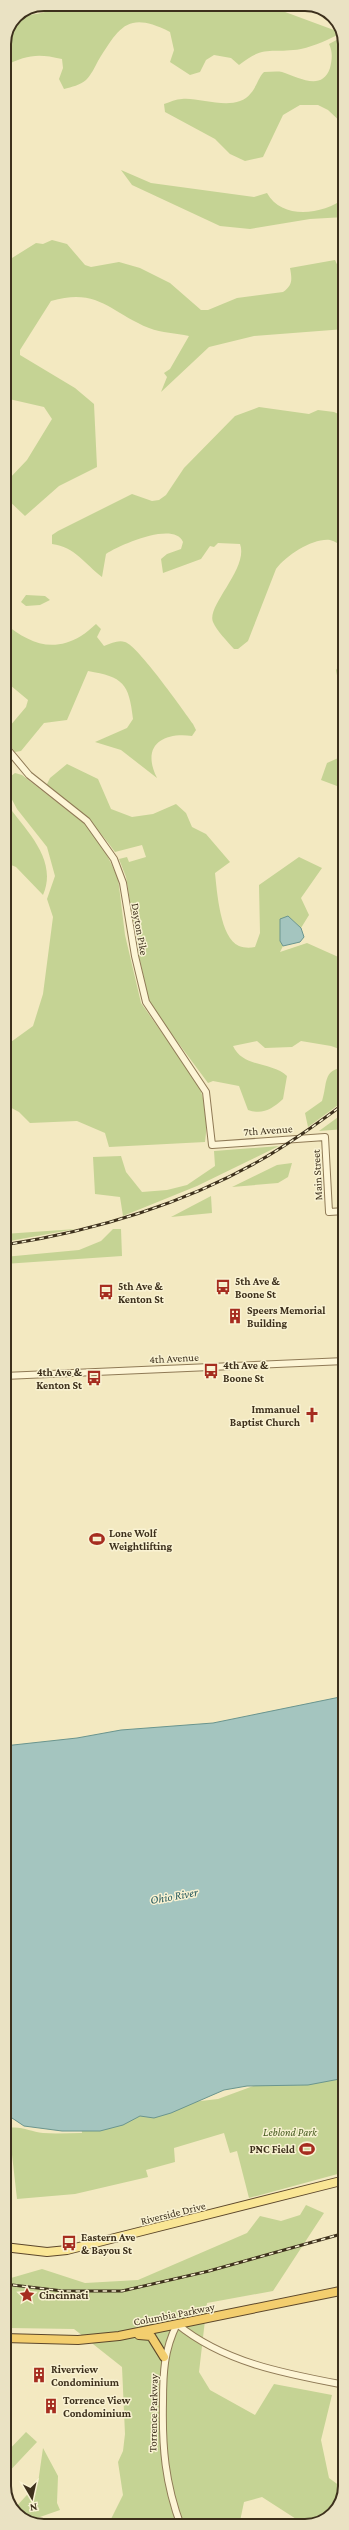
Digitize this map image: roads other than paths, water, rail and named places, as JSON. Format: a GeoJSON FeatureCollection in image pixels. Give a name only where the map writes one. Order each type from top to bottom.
{"type":"FeatureCollection","features":[{"type":"Feature","properties":{"kind":"highway","name":"Columbia Parkway"},"geometry":{"type":"LineString","coordinates":[[11,2338],[78,2340],[126,2335],[338,2291]]}},
{"type":"Feature","properties":{"kind":"highway"},"geometry":{"type":"LineString","coordinates":[[126,2335],[151,2336],[164,2357]]}},
{"type":"Feature","properties":{"kind":"main road","name":"Riverside Drive"},"geometry":{"type":"LineString","coordinates":[[11,2248],[46,2252],[67,2250],[338,2182]]}},
{"type":"Feature","properties":{"kind":"street","name":"Dayton Pike"},"geometry":{"type":"LineString","coordinates":[[11,753],[29,775],[87,821],[114,859],[123,883],[135,956],[146,1002],[206,1092],[212,1145]]}},
{"type":"Feature","properties":{"kind":"street","name":"7th Avenue"},"geometry":{"type":"LineString","coordinates":[[212,1145],[325,1137]]}},
{"type":"Feature","properties":{"kind":"street","name":"Main Street"},"geometry":{"type":"LineString","coordinates":[[325,1137],[329,1212],[338,1211]]}},
{"type":"Feature","properties":{"kind":"street","name":"4th Avenue"},"geometry":{"type":"LineString","coordinates":[[11,1376],[338,1361]]}},
{"type":"Feature","properties":{"kind":"street","name":"Torrence Parkway"},"geometry":{"type":"LineString","coordinates":[[177,2324],[169,2339],[164,2357],[163,2460],[179,2519]]}},
{"type":"Feature","properties":{"kind":"street"},"geometry":{"type":"LineString","coordinates":[[177,2324],[206,2345],[220,2352],[286,2374],[338,2384]]}},
{"type":"Feature","properties":{"kind":"water"},"geometry":{"type":"Polygon","coordinates":[[[288,916],[301,928],[304,937],[300,942],[283,946],[280,941],[280,919],[288,916]]]}},
{"type":"Feature","properties":{"kind":"water","name":"Ohio River"},"geometry":{"type":"Polygon","coordinates":[[[338,1697],[338,2079],[308,2085],[247,2086],[224,2090],[171,2113],[154,2118],[140,2116],[123,2125],[100,2131],[62,2131],[24,2126],[11,2118],[11,1745],[77,1738],[121,1730],[213,1723],[338,1697]]]}},
{"type":"Feature","properties":{"kind":"railway"},"geometry":{"type":"LineString","coordinates":[[11,1244],[103,1224],[136,1214],[199,1191],[259,1161],[303,1134],[338,1108]]}},
{"type":"Feature","properties":{"kind":"railway"},"geometry":{"type":"LineString","coordinates":[[11,2285],[63,2291],[122,2291],[209,2271],[338,2235]]}},
{"type":"Feature","properties":{"kind":"place","name":"5th Ave & Boone St"},"geometry":{"type":"Point","coordinates":[223,1287]}},
{"type":"Feature","properties":{"kind":"place","name":"5th Ave & Kenton St"},"geometry":{"type":"Point","coordinates":[106,1292]}},
{"type":"Feature","properties":{"kind":"place","name":"Speers Memorial Building"},"geometry":{"type":"Point","coordinates":[235,1316]}},
{"type":"Feature","properties":{"kind":"place","name":"4th Ave & Boone St"},"geometry":{"type":"Point","coordinates":[211,1371]}},
{"type":"Feature","properties":{"kind":"place","name":"4th Ave & Kenton St"},"geometry":{"type":"Point","coordinates":[94,1378]}},
{"type":"Feature","properties":{"kind":"place","name":"Immanuel Baptist Church"},"geometry":{"type":"Point","coordinates":[312,1415]}},
{"type":"Feature","properties":{"kind":"place","name":"Lone Wolf Weightlifting"},"geometry":{"type":"Point","coordinates":[97,1539]}},
{"type":"Feature","properties":{"kind":"place","name":"PNC Field"},"geometry":{"type":"Point","coordinates":[307,2149]}},
{"type":"Feature","properties":{"kind":"place","name":"Eastern Ave & Bayou St"},"geometry":{"type":"Point","coordinates":[69,2243]}},
{"type":"Feature","properties":{"kind":"place","name":"Cincinnati"},"geometry":{"type":"Point","coordinates":[27,2295]}},
{"type":"Feature","properties":{"kind":"place","name":"Riverview Condominium"},"geometry":{"type":"Point","coordinates":[39,2375]}},
{"type":"Feature","properties":{"kind":"place","name":"Torrence View Condominium"},"geometry":{"type":"Point","coordinates":[51,2406]}},
{"type":"Feature","properties":{"kind":"park label","name":"Leblond Park"},"geometry":{"type":"Point","coordinates":[290,2132]}}]}
